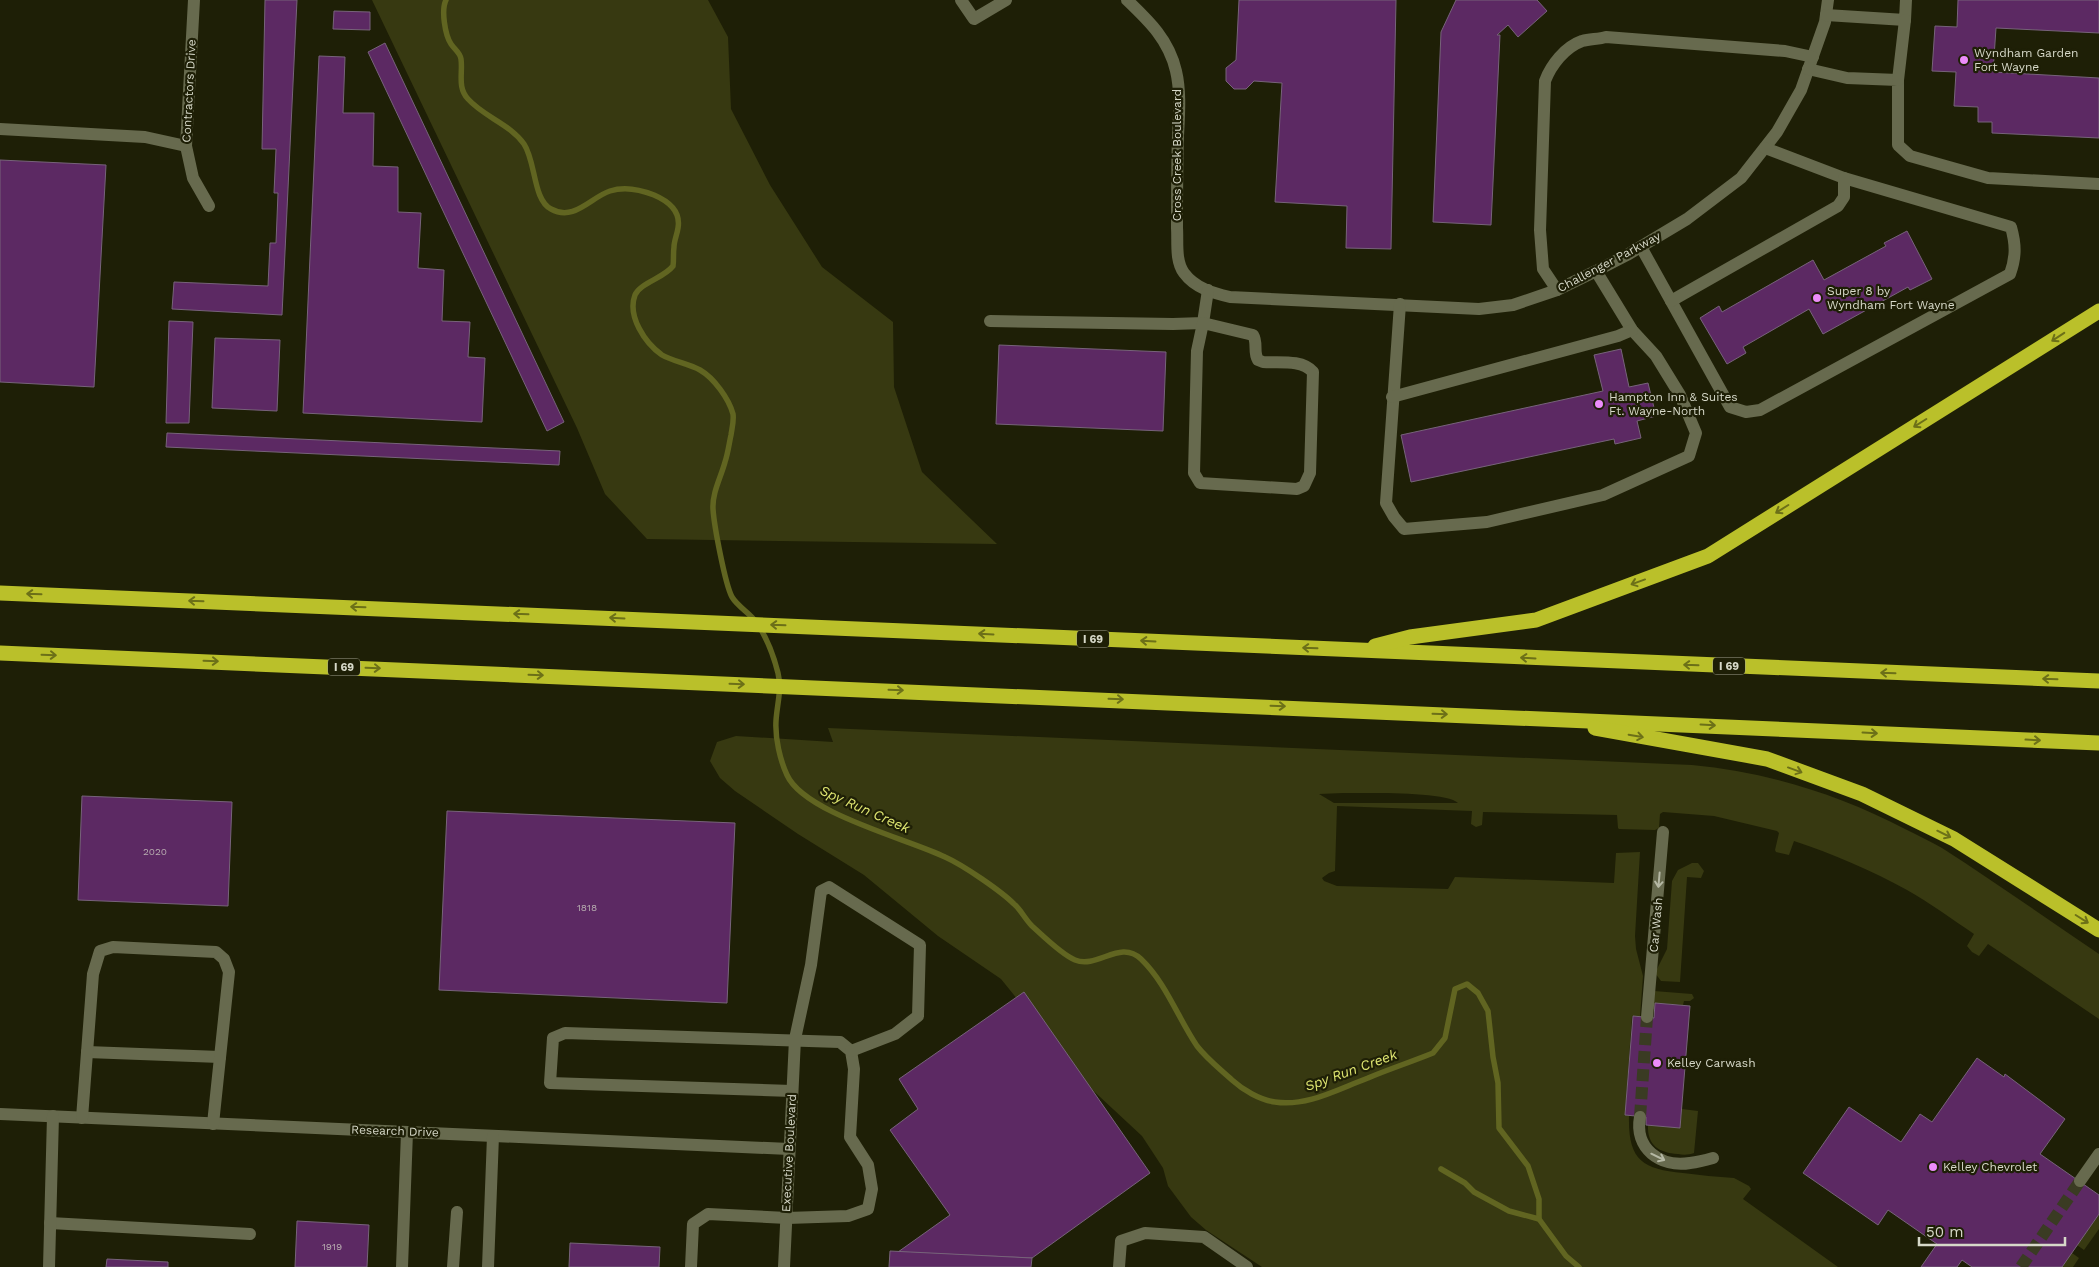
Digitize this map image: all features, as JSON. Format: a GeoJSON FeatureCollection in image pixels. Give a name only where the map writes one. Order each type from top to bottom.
{"type":"FeatureCollection","features":[{"type":"Feature","properties":{"kind":"highway"},"geometry":{"type":"LineString","coordinates":[[1359,650],[1410,637],[1536,620],[1708,556],[2099,311]]}},
{"type":"Feature","properties":{"kind":"highway","name":"I 69"},"geometry":{"type":"LineString","coordinates":[[0,593],[2099,681]]}},
{"type":"Feature","properties":{"kind":"highway","name":"I 69"},"geometry":{"type":"LineString","coordinates":[[0,653],[2099,743]]}},
{"type":"Feature","properties":{"kind":"highway"},"geometry":{"type":"LineString","coordinates":[[1537,718],[1767,760],[1862,794],[1954,839],[2099,930]]}},
{"type":"Feature","properties":{"kind":"street","name":"Contractors Drive"},"geometry":{"type":"LineString","coordinates":[[194,0],[186,146],[193,178],[209,206]]}},
{"type":"Feature","properties":{"kind":"street"},"geometry":{"type":"LineString","coordinates":[[961,0],[974,20],[1006,0]]}},
{"type":"Feature","properties":{"kind":"street","name":"Cross Creek Boulevard"},"geometry":{"type":"LineString","coordinates":[[1128,0],[1155,27],[1169,52],[1177,72],[1179,108],[1178,255],[1183,272],[1198,286],[1230,297]]}},
{"type":"Feature","properties":{"kind":"street","name":"Challenger Parkway"},"geometry":{"type":"LineString","coordinates":[[1230,297],[1479,309],[1513,305],[1557,290],[1596,271],[1687,219],[1741,178],[1777,132],[1796,98],[1813,57],[1826,15],[1828,0]]}},
{"type":"Feature","properties":{"kind":"street"},"geometry":{"type":"LineString","coordinates":[[1906,0],[1898,80],[1898,145],[1910,156],[1988,178],[2099,184]]}},
{"type":"Feature","properties":{"kind":"street"},"geometry":{"type":"LineString","coordinates":[[1826,15],[1904,20]]}},
{"type":"Feature","properties":{"kind":"street"},"geometry":{"type":"LineString","coordinates":[[1557,290],[1543,269],[1540,230],[1544,81],[1550,68],[1564,53],[1582,41],[1606,37],[1785,51],[1813,57]]}},
{"type":"Feature","properties":{"kind":"street"},"geometry":{"type":"LineString","coordinates":[[1808,69],[1847,78],[1898,80]]}},
{"type":"Feature","properties":{"kind":"street"},"geometry":{"type":"LineString","coordinates":[[0,129],[145,137],[186,146]]}},
{"type":"Feature","properties":{"kind":"street"},"geometry":{"type":"LineString","coordinates":[[1641,247],[1730,407],[1746,412],[1760,410],[2010,274],[2015,258],[2015,242],[2011,227],[1844,178],[1765,148]]}},
{"type":"Feature","properties":{"kind":"street"},"geometry":{"type":"LineString","coordinates":[[1672,302],[1838,206],[1844,197],[1844,178]]}},
{"type":"Feature","properties":{"kind":"street"},"geometry":{"type":"LineString","coordinates":[[1400,304],[1386,503],[1404,529],[1487,522],[1603,495],[1689,456],[1696,433],[1680,395],[1656,356],[1632,330],[1596,271]]}},
{"type":"Feature","properties":{"kind":"street"},"geometry":{"type":"LineString","coordinates":[[990,322],[1173,324],[1203,322],[1253,335],[1256,339],[1255,356],[1258,360],[1263,362],[1296,363],[1308,366],[1313,372],[1310,473],[1304,486],[1297,489],[1200,483],[1194,473],[1197,351],[1203,322],[1208,290]]}},
{"type":"Feature","properties":{"kind":"street"},"geometry":{"type":"LineString","coordinates":[[1392,397],[1608,339],[1632,330]]}},
{"type":"Feature","properties":{"kind":"street","name":"Car Wash"},"geometry":{"type":"LineString","coordinates":[[1647,1017],[1663,832]]}},
{"type":"Feature","properties":{"kind":"street","name":"Executive Boulevard"},"geometry":{"type":"LineString","coordinates":[[784,1267],[795,1039],[811,965],[821,891],[829,887],[920,944],[918,1016],[895,1034],[850,1051]]}},
{"type":"Feature","properties":{"kind":"street"},"geometry":{"type":"LineString","coordinates":[[82,1118],[93,974],[100,951],[113,947],[216,952],[224,959],[229,972],[213,1124]]}},
{"type":"Feature","properties":{"kind":"street"},"geometry":{"type":"LineString","coordinates":[[691,1267],[693,1224],[708,1214],[787,1218],[848,1216],[868,1209],[872,1189],[868,1165],[850,1137],[854,1070],[850,1051],[840,1042],[795,1039],[565,1033],[553,1038],[550,1083],[792,1091]]}},
{"type":"Feature","properties":{"kind":"street"},"geometry":{"type":"LineString","coordinates":[[87,1052],[220,1057]]}},
{"type":"Feature","properties":{"kind":"street","name":"Research Drive"},"geometry":{"type":"LineString","coordinates":[[0,1114],[790,1148]]}},
{"type":"Feature","properties":{"kind":"street"},"geometry":{"type":"LineString","coordinates":[[49,1267],[53,1116]]}},
{"type":"Feature","properties":{"kind":"street"},"geometry":{"type":"LineString","coordinates":[[1640,1117],[1640,1136],[1648,1152],[1666,1162],[1688,1164],[1713,1158]]}},
{"type":"Feature","properties":{"kind":"street"},"geometry":{"type":"LineString","coordinates":[[402,1267],[407,1132]]}},
{"type":"Feature","properties":{"kind":"street"},"geometry":{"type":"LineString","coordinates":[[488,1267],[494,1136]]}},
{"type":"Feature","properties":{"kind":"street"},"geometry":{"type":"LineString","coordinates":[[2080,1181],[2099,1154]]}},
{"type":"Feature","properties":{"kind":"street"},"geometry":{"type":"LineString","coordinates":[[453,1267],[457,1212]]}},
{"type":"Feature","properties":{"kind":"street"},"geometry":{"type":"LineString","coordinates":[[50,1223],[250,1234]]}},
{"type":"Feature","properties":{"kind":"street"},"geometry":{"type":"LineString","coordinates":[[1119,1267],[1121,1241],[1145,1233],[1204,1237],[1246,1267]]}},
{"type":"Feature","properties":{"kind":"green space"},"geometry":{"type":"Polygon","coordinates":[[[372,0],[708,0],[728,37],[731,109],[770,185],[822,267],[893,322],[894,387],[922,472],[997,544],[647,539],[605,494],[577,428],[372,0]]]}},
{"type":"Feature","properties":{"kind":"green space"},"geometry":{"type":"Polygon","coordinates":[[[828,728],[1692,765],[1748,773],[1802,786],[1828,795],[1880,816],[1928,840],[1982,874],[2099,954],[2099,1019],[1988,944],[1979,956],[1972,952],[1967,946],[1974,934],[1924,900],[1880,876],[1823,851],[1794,841],[1789,855],[1776,852],[1779,833],[1777,831],[1714,816],[1663,812],[1660,814],[1659,828],[1655,830],[1619,829],[1617,815],[1483,812],[1482,825],[1476,827],[1471,824],[1472,811],[1337,806],[1335,871],[1322,878],[1324,881],[1337,886],[1448,889],[1455,877],[1614,883],[1616,853],[1640,852],[1635,936],[1636,949],[1643,976],[1640,1017],[1632,1016],[1625,1115],[1629,1116],[1631,1143],[1635,1152],[1640,1160],[1657,1169],[1734,1178],[1749,1186],[1751,1189],[1743,1199],[1838,1267],[1262,1267],[1206,1230],[1191,1217],[1168,1186],[1163,1168],[1142,1136],[1085,1083],[1001,979],[938,936],[864,875],[798,834],[735,791],[720,778],[710,761],[717,742],[736,736],[833,742],[828,728]],[[1353,793],[1319,794],[1334,803],[1458,803],[1438,796],[1353,793]]]}},
{"type":"Feature","properties":{"kind":"green space"},"geometry":{"type":"Polygon","coordinates":[[[1692,863],[1698,863],[1704,871],[1701,878],[1687,877],[1680,982],[1661,981],[1655,973],[1667,949],[1672,881],[1678,870],[1692,863]]]}},
{"type":"Feature","properties":{"kind":"green space"},"geometry":{"type":"Polygon","coordinates":[[[1654,991],[1692,994],[1694,998],[1690,1001],[1684,1001],[1683,1005],[1655,1003],[1655,1009],[1653,1009],[1654,991]]]}},
{"type":"Feature","properties":{"kind":"green space"},"geometry":{"type":"Polygon","coordinates":[[[1682,1109],[1698,1111],[1694,1153],[1682,1155],[1665,1152],[1655,1147],[1648,1132],[1648,1125],[1680,1128],[1682,1109]]]}},
{"type":"Feature","properties":{"kind":"green space"},"geometry":{"type":"Polygon","coordinates":[[[2099,1214],[2099,1229],[2084,1250],[2077,1245],[2099,1214]]]}},
{"type":"Feature","properties":{"kind":"green space"},"geometry":{"type":"Polygon","coordinates":[[[2072,1253],[2079,1258],[2073,1267],[2062,1267],[2072,1253]]]}},
{"type":"Feature","properties":{"kind":"building"},"geometry":{"type":"Polygon","coordinates":[[[265,0],[297,0],[282,315],[172,309],[174,282],[268,286],[270,243],[276,243],[278,193],[274,193],[276,149],[262,149],[265,0]]]}},
{"type":"Feature","properties":{"kind":"building"},"geometry":{"type":"Polygon","coordinates":[[[1239,0],[1396,0],[1391,249],[1346,248],[1347,206],[1275,202],[1282,83],[1254,81],[1246,89],[1234,89],[1226,81],[1226,68],[1236,60],[1239,0]]]}},
{"type":"Feature","properties":{"kind":"building"},"geometry":{"type":"Polygon","coordinates":[[[1456,0],[1537,0],[1547,11],[1518,37],[1508,25],[1497,35],[1500,35],[1491,225],[1433,222],[1441,32],[1456,0]]]}},
{"type":"Feature","properties":{"kind":"building","name":"Wyndham Garden Fort Wayne"},"geometry":{"type":"Polygon","coordinates":[[[1958,0],[2099,0],[2099,33],[1996,28],[1993,72],[2099,78],[2099,138],[1992,133],[1992,122],[1978,122],[1978,107],[1954,106],[1956,72],[1932,71],[1935,26],[1957,27],[1958,0]]]}},
{"type":"Feature","properties":{"kind":"building"},"geometry":{"type":"Polygon","coordinates":[[[334,11],[370,12],[370,30],[333,29],[334,11]]]}},
{"type":"Feature","properties":{"kind":"building"},"geometry":{"type":"Polygon","coordinates":[[[385,43],[564,422],[547,431],[368,52],[385,43]]]}},
{"type":"Feature","properties":{"kind":"building"},"geometry":{"type":"Polygon","coordinates":[[[319,56],[345,57],[343,113],[374,113],[373,166],[398,167],[398,212],[421,213],[418,268],[444,270],[442,321],[470,322],[468,357],[485,358],[482,422],[303,413],[319,56]]]}},
{"type":"Feature","properties":{"kind":"building"},"geometry":{"type":"Polygon","coordinates":[[[0,160],[106,165],[94,387],[0,382],[0,160]]]}},
{"type":"Feature","properties":{"kind":"building","name":"Super 8 by Wyndham Fort Wayne"},"geometry":{"type":"Polygon","coordinates":[[[1907,231],[1932,279],[1910,290],[1908,287],[1823,334],[1809,309],[1743,347],[1746,353],[1727,364],[1700,318],[1719,306],[1722,312],[1813,260],[1824,280],[1886,246],[1884,243],[1907,231]]]}},
{"type":"Feature","properties":{"kind":"building"},"geometry":{"type":"Polygon","coordinates":[[[169,321],[193,322],[189,423],[166,423],[169,321]]]}},
{"type":"Feature","properties":{"kind":"building"},"geometry":{"type":"Polygon","coordinates":[[[215,338],[280,340],[277,411],[212,408],[215,338]]]}},
{"type":"Feature","properties":{"kind":"building"},"geometry":{"type":"Polygon","coordinates":[[[999,345],[1166,352],[1163,431],[996,424],[999,345]]]}},
{"type":"Feature","properties":{"kind":"building","name":"Hampton Inn & Suites Ft. Wayne-North"},"geometry":{"type":"Polygon","coordinates":[[[1621,349],[1629,387],[1648,383],[1656,416],[1637,421],[1641,438],[1615,444],[1614,439],[1411,482],[1401,435],[1603,391],[1594,355],[1621,349]]]}},
{"type":"Feature","properties":{"kind":"building"},"geometry":{"type":"Polygon","coordinates":[[[167,433],[560,451],[559,465],[166,447],[167,433]]]}},
{"type":"Feature","properties":{"kind":"building"},"geometry":{"type":"Polygon","coordinates":[[[82,796],[232,802],[228,906],[78,900],[82,796]]]}},
{"type":"Feature","properties":{"kind":"building"},"geometry":{"type":"Polygon","coordinates":[[[447,811],[735,823],[727,1003],[439,990],[447,811]]]}},
{"type":"Feature","properties":{"kind":"building"},"geometry":{"type":"Polygon","coordinates":[[[1024,992],[1150,1173],[1032,1258],[898,1252],[950,1215],[890,1130],[918,1109],[899,1079],[1024,992]]]}},
{"type":"Feature","properties":{"kind":"building","name":"Kelley Carwash"},"geometry":{"type":"Polygon","coordinates":[[[1655,1003],[1690,1006],[1680,1128],[1646,1125],[1646,1117],[1625,1115],[1633,1016],[1654,1018],[1655,1003]]]}},
{"type":"Feature","properties":{"kind":"building","name":"Kelley Chevrolet"},"geometry":{"type":"Polygon","coordinates":[[[1977,1058],[2004,1077],[2005,1074],[2065,1119],[2040,1154],[2099,1195],[2099,1214],[2062,1267],[1972,1267],[1962,1260],[1957,1267],[1921,1267],[1937,1244],[1888,1210],[1878,1225],[1803,1173],[1849,1107],[1901,1142],[1920,1114],[1932,1122],[1977,1058]]]}},
{"type":"Feature","properties":{"kind":"building"},"geometry":{"type":"Polygon","coordinates":[[[297,1221],[369,1225],[367,1267],[295,1267],[297,1221]]]}},
{"type":"Feature","properties":{"kind":"building"},"geometry":{"type":"Polygon","coordinates":[[[570,1243],[660,1247],[659,1267],[569,1267],[570,1243]]]}},
{"type":"Feature","properties":{"kind":"building"},"geometry":{"type":"Polygon","coordinates":[[[890,1251],[1032,1258],[1031,1267],[889,1267],[890,1251]]]}},
{"type":"Feature","properties":{"kind":"building"},"geometry":{"type":"Polygon","coordinates":[[[107,1259],[168,1262],[168,1267],[106,1267],[107,1259]]]}},
{"type":"Feature","properties":{"kind":"waterway","name":"Spy Run Creek"},"geometry":{"type":"LineString","coordinates":[[446,0],[444,10],[445,29],[451,44],[460,57],[461,85],[463,90],[474,105],[512,131],[524,144],[531,160],[541,198],[545,204],[551,209],[567,213],[575,211],[610,191],[627,188],[659,197],[669,204],[675,212],[678,231],[674,245],[673,266],[638,291],[633,303],[633,312],[639,328],[649,344],[662,355],[696,368],[711,378],[731,408],[733,414],[731,435],[726,459],[715,491],[713,503],[714,517],[729,590],[737,604],[751,616],[760,628],[778,673],[780,685],[776,721],[777,742],[784,769],[797,789],[814,801],[858,824],[928,850],[962,866],[1008,899],[1019,909],[1032,926],[1064,954],[1075,960],[1092,961],[1125,952],[1141,959],[1158,979],[1190,1035],[1205,1055],[1241,1087],[1269,1101],[1287,1103],[1311,1100],[1433,1053],[1445,1038],[1455,989],[1467,984],[1478,993],[1488,1011],[1498,1083],[1499,1128],[1528,1166],[1539,1199],[1539,1219]]}},
{"type":"Feature","properties":{"kind":"waterway","name":"Spy Run Creek"},"geometry":{"type":"LineString","coordinates":[[1441,1169],[1465,1183],[1474,1192],[1509,1211],[1539,1219],[1566,1256],[1579,1267]]}},
{"type":"Feature","properties":{"kind":"tunnel"},"geometry":{"type":"LineString","coordinates":[[1640,1117],[1647,1017]]}},
{"type":"Feature","properties":{"kind":"tunnel"},"geometry":{"type":"LineString","coordinates":[[2021,1267],[2080,1181]]}},
{"type":"Feature","properties":{"kind":"place","name":"Wyndham Garden Fort Wayne"},"geometry":{"type":"Point","coordinates":[1964,60]}},
{"type":"Feature","properties":{"kind":"place","name":"Super 8 by Wyndham Fort Wayne"},"geometry":{"type":"Point","coordinates":[1817,298]}},
{"type":"Feature","properties":{"kind":"place","name":"Hampton Inn & Suites Ft. Wayne-North"},"geometry":{"type":"Point","coordinates":[1599,404]}},
{"type":"Feature","properties":{"kind":"place","name":"Kelley Carwash"},"geometry":{"type":"Point","coordinates":[1657,1063]}},
{"type":"Feature","properties":{"kind":"place","name":"Kelley Chevrolet"},"geometry":{"type":"Point","coordinates":[1933,1167]}}]}
